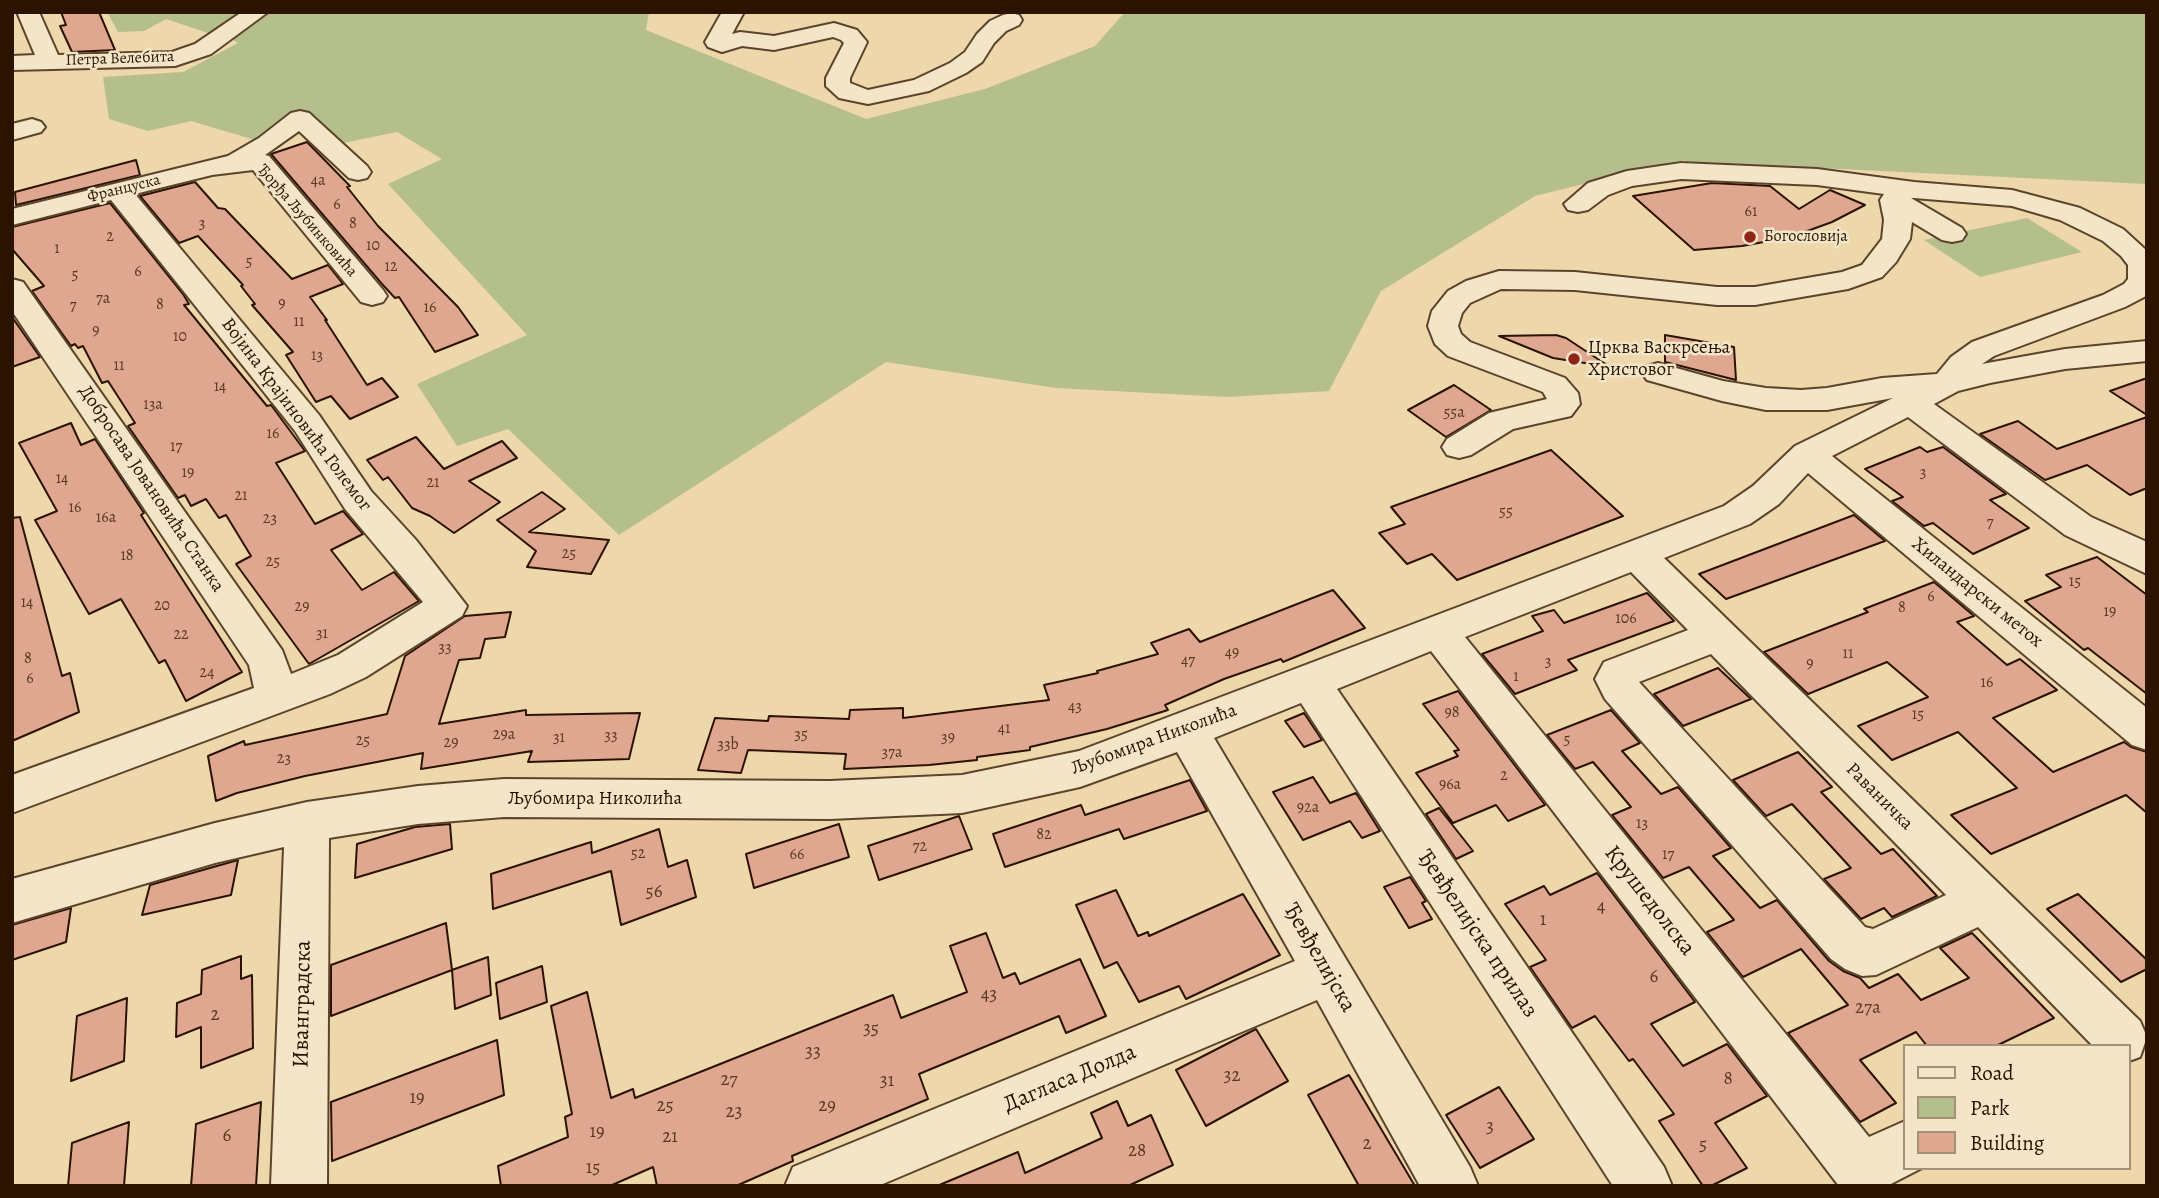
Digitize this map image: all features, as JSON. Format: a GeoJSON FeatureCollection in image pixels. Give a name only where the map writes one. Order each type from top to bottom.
{"type":"FeatureCollection","features":[{"type":"Feature","properties":{"kind":"street"},"geometry":{"type":"LineString","coordinates":[[29,12],[49,61]]}},
{"type":"Feature","properties":{"kind":"street","name":"Петра Велебита"},"geometry":{"type":"LineString","coordinates":[[12,63],[157,61],[181,58],[203,49],[257,12]]}},
{"type":"Feature","properties":{"kind":"street"},"geometry":{"type":"LineString","coordinates":[[733,12],[716,42],[722,45],[740,39],[774,43],[834,30],[849,35],[856,42],[838,78],[838,86],[848,93],[868,97],[921,86],[958,68],[974,57],[998,26],[1011,20]]}},
{"type":"Feature","properties":{"kind":"street"},"geometry":{"type":"LineString","coordinates":[[236,162],[268,143],[300,118],[358,172]]}},
{"type":"Feature","properties":{"kind":"street","name":"Француска"},"geometry":{"type":"LineString","coordinates":[[12,217],[236,162]]}},
{"type":"Feature","properties":{"kind":"street","name":"Ђорђа Љубинковића"},"geometry":{"type":"LineString","coordinates":[[236,162],[260,162],[372,296]]}},
{"type":"Feature","properties":{"kind":"street"},"geometry":{"type":"LineString","coordinates":[[1578,204],[1598,189],[1627,179],[1681,172],[1817,177],[1904,195],[2012,198],[2060,211],[2113,235],[2132,250],[2141,264],[2143,279],[2135,290],[2114,301],[1983,349],[1962,364],[1947,384],[1882,388],[1827,399],[1801,401],[1766,399],[1722,391],[1658,373]]}},
{"type":"Feature","properties":{"kind":"street","name":"Војина Крајиновића Големог"},"geometry":{"type":"LineString","coordinates":[[117,190],[307,423],[358,500],[448,606],[352,666],[276,696]]}},
{"type":"Feature","properties":{"kind":"street"},"geometry":{"type":"LineString","coordinates":[[1904,195],[1952,234]]}},
{"type":"Feature","properties":{"kind":"street"},"geometry":{"type":"LineString","coordinates":[[1459,447],[1510,418],[1559,408],[1565,399],[1554,385],[1460,349],[1446,337],[1443,326],[1447,311],[1459,297],[1476,287],[1499,281],[1535,279],[1717,296],[1779,293],[1849,280],[1872,271],[1896,239],[1904,195]]}},
{"type":"Feature","properties":{"kind":"street"},"geometry":{"type":"LineString","coordinates":[[1651,273],[1687,281],[1779,293]]}},
{"type":"Feature","properties":{"kind":"street","name":"Добросава Јовановића Станка"},"geometry":{"type":"LineString","coordinates":[[12,288],[268,661],[276,696]]}},
{"type":"Feature","properties":{"kind":"street","name":"Љубомира Николића"},"geometry":{"type":"LineString","coordinates":[[12,901],[215,843],[307,822],[418,805],[504,798],[830,800],[962,794],[1080,769],[1187,730],[1737,515],[1766,495],[1807,454],[1947,384],[1988,373],[2065,359],[2147,351]]}},
{"type":"Feature","properties":{"kind":"street"},"geometry":{"type":"LineString","coordinates":[[1910,402],[2078,526],[2129,548],[2147,560]]}},
{"type":"Feature","properties":{"kind":"street","name":"Хиландарски метох"},"geometry":{"type":"LineString","coordinates":[[1807,454],[2147,733]]}},
{"type":"Feature","properties":{"kind":"street","name":"Раваничка"},"geometry":{"type":"LineString","coordinates":[[1637,555],[1983,901],[2126,1037]]}},
{"type":"Feature","properties":{"kind":"street","name":"Крушедолска"},"geometry":{"type":"LineString","coordinates":[[1438,632],[1883,1159]]}},
{"type":"Feature","properties":{"kind":"street"},"geometry":{"type":"LineString","coordinates":[[1717,635],[1618,673],[1615,679],[1628,697],[1848,943],[1862,953],[1876,953],[1983,901]]}},
{"type":"Feature","properties":{"kind":"street","name":"Ђевђелијска прилаз"},"geometry":{"type":"LineString","coordinates":[[1310,682],[1645,1186]]}},
{"type":"Feature","properties":{"kind":"street"},"geometry":{"type":"LineString","coordinates":[[12,793],[276,696]]}},
{"type":"Feature","properties":{"kind":"street","name":"Ђевђелијска"},"geometry":{"type":"LineString","coordinates":[[1187,730],[1451,1186]]}},
{"type":"Feature","properties":{"kind":"street","name":"Иванградска"},"geometry":{"type":"LineString","coordinates":[[299,1186],[307,822]]}},
{"type":"Feature","properties":{"kind":"street","name":"Дагласа Долда"},"geometry":{"type":"LineString","coordinates":[[812,1186],[1327,972]]}},
{"type":"Feature","properties":{"kind":"green space"},"geometry":{"type":"Polygon","coordinates":[[[107,12],[246,12],[220,37],[166,19],[144,31],[118,32],[107,12]]]}},
{"type":"Feature","properties":{"kind":"green space"},"geometry":{"type":"Polygon","coordinates":[[[265,12],[649,12],[646,30],[866,119],[985,89],[1095,46],[1125,12],[2147,12],[2147,184],[1677,161],[1535,196],[1381,291],[1329,391],[1227,397],[1056,388],[886,362],[619,535],[508,429],[457,446],[417,384],[527,335],[388,184],[442,159],[397,132],[343,143],[303,110],[255,140],[191,121],[148,131],[109,119],[103,77],[183,72],[238,43],[227,36],[265,12]]]}},
{"type":"Feature","properties":{"kind":"green space"},"geometry":{"type":"Polygon","coordinates":[[[2027,218],[2082,252],[1980,277],[1924,240],[2027,218]]]}},
{"type":"Feature","properties":{"kind":"building"},"geometry":{"type":"Polygon","coordinates":[[[61,12],[99,12],[115,50],[72,52],[60,26],[66,25],[61,12]]]}},
{"type":"Feature","properties":{"kind":"building"},"geometry":{"type":"Polygon","coordinates":[[[307,142],[350,186],[347,187],[378,226],[458,307],[478,335],[435,352],[399,297],[395,298],[382,284],[271,154],[307,142]]]}},
{"type":"Feature","properties":{"kind":"building"},"geometry":{"type":"Polygon","coordinates":[[[136,160],[140,175],[16,205],[15,192],[136,160]]]}},
{"type":"Feature","properties":{"kind":"building"},"geometry":{"type":"Polygon","coordinates":[[[195,182],[218,208],[225,209],[292,279],[328,265],[343,284],[310,297],[367,385],[382,378],[398,397],[350,419],[331,396],[316,402],[286,355],[293,352],[252,305],[255,304],[241,286],[243,285],[198,236],[179,243],[140,196],[195,182]]]}},
{"type":"Feature","properties":{"kind":"building"},"geometry":{"type":"Polygon","coordinates":[[[1712,183],[1770,186],[1799,209],[1830,190],[1865,205],[1832,222],[1791,237],[1742,246],[1694,250],[1633,196],[1712,183]]]}},
{"type":"Feature","properties":{"kind":"building"},"geometry":{"type":"Polygon","coordinates":[[[110,203],[183,294],[189,304],[184,305],[267,406],[271,405],[305,451],[276,463],[315,524],[343,511],[363,534],[331,550],[362,590],[394,572],[419,601],[309,664],[236,564],[251,556],[226,515],[219,518],[206,499],[191,506],[185,495],[178,498],[128,426],[135,423],[108,381],[102,383],[83,346],[71,346],[32,291],[44,286],[12,249],[12,227],[110,203]]]}},
{"type":"Feature","properties":{"kind":"building"},"geometry":{"type":"Polygon","coordinates":[[[12,317],[40,357],[12,367],[12,317]]]}},
{"type":"Feature","properties":{"kind":"building","name":"Црква Васкрсења Христовог"},"geometry":{"type":"Polygon","coordinates":[[[1556,335],[1566,338],[1610,367],[1553,358],[1499,336],[1556,335]]]}},
{"type":"Feature","properties":{"kind":"building"},"geometry":{"type":"Polygon","coordinates":[[[1665,335],[1734,347],[1736,380],[1665,362],[1665,335]]]}},
{"type":"Feature","properties":{"kind":"building"},"geometry":{"type":"Polygon","coordinates":[[[2147,378],[2147,415],[2110,391],[2147,378]]]}},
{"type":"Feature","properties":{"kind":"building"},"geometry":{"type":"Polygon","coordinates":[[[1454,385],[1491,410],[1446,437],[1408,410],[1454,385]]]}},
{"type":"Feature","properties":{"kind":"building"},"geometry":{"type":"Polygon","coordinates":[[[2147,417],[2147,488],[2130,495],[2087,465],[2045,480],[1980,434],[2018,421],[2057,449],[2147,417]]]}},
{"type":"Feature","properties":{"kind":"building"},"geometry":{"type":"Polygon","coordinates":[[[71,423],[81,445],[95,439],[242,672],[186,701],[165,660],[159,663],[121,599],[89,614],[35,520],[57,511],[19,443],[71,423]]]}},
{"type":"Feature","properties":{"kind":"building"},"geometry":{"type":"Polygon","coordinates":[[[416,437],[444,469],[502,441],[517,458],[469,481],[500,502],[454,533],[430,516],[412,508],[388,477],[383,480],[367,460],[416,437]]]}},
{"type":"Feature","properties":{"kind":"building"},"geometry":{"type":"Polygon","coordinates":[[[1920,447],[1927,452],[1943,447],[2006,494],[1990,500],[2029,528],[1973,554],[1933,523],[1924,526],[1892,501],[1903,497],[1865,469],[1920,447]]]}},
{"type":"Feature","properties":{"kind":"building"},"geometry":{"type":"Polygon","coordinates":[[[1551,450],[1623,516],[1457,580],[1432,554],[1407,564],[1379,533],[1405,524],[1391,507],[1551,450]]]}},
{"type":"Feature","properties":{"kind":"building"},"geometry":{"type":"Polygon","coordinates":[[[542,492],[565,509],[529,532],[609,540],[591,574],[527,567],[536,551],[497,520],[542,492]]]}},
{"type":"Feature","properties":{"kind":"building"},"geometry":{"type":"Polygon","coordinates":[[[1854,515],[1885,541],[1726,599],[1699,574],[1854,515]]]}},
{"type":"Feature","properties":{"kind":"building"},"geometry":{"type":"Polygon","coordinates":[[[20,517],[62,676],[70,673],[79,712],[12,741],[12,518],[20,517]]]}},
{"type":"Feature","properties":{"kind":"building"},"geometry":{"type":"Polygon","coordinates":[[[2097,557],[2147,595],[2147,694],[2088,648],[2084,650],[2025,601],[2061,587],[2046,575],[2097,557]]]}},
{"type":"Feature","properties":{"kind":"building"},"geometry":{"type":"Polygon","coordinates":[[[1934,582],[1974,616],[1957,622],[2007,665],[2020,659],[2057,690],[1993,718],[2053,772],[2124,742],[2147,752],[2147,813],[2126,795],[1991,854],[1951,815],[2017,788],[1958,732],[1892,760],[1858,726],[1928,697],[1887,662],[1808,694],[1764,652],[1868,612],[1864,609],[1934,582]]]}},
{"type":"Feature","properties":{"kind":"building"},"geometry":{"type":"Polygon","coordinates":[[[1333,590],[1365,628],[1283,662],[1281,659],[1224,679],[1165,705],[1168,710],[1107,729],[1030,747],[1030,750],[977,757],[977,760],[929,765],[844,769],[846,754],[748,750],[741,773],[698,770],[715,718],[768,721],[769,716],[849,719],[850,710],[903,708],[903,718],[1049,700],[1044,685],[1098,673],[1097,671],[1158,654],[1151,643],[1189,629],[1200,642],[1333,590]]]}},
{"type":"Feature","properties":{"kind":"building"},"geometry":{"type":"Polygon","coordinates":[[[1647,593],[1674,621],[1568,660],[1577,670],[1515,694],[1482,654],[1543,631],[1532,616],[1554,610],[1564,623],[1647,593]]]}},
{"type":"Feature","properties":{"kind":"building"},"geometry":{"type":"Polygon","coordinates":[[[511,612],[505,637],[485,639],[480,658],[459,660],[439,724],[526,710],[526,715],[640,713],[629,759],[528,762],[532,751],[421,769],[423,753],[305,776],[216,801],[208,756],[244,741],[245,745],[387,714],[405,656],[465,616],[511,612]]]}},
{"type":"Feature","properties":{"kind":"building"},"geometry":{"type":"Polygon","coordinates":[[[1718,668],[1751,699],[1683,726],[1654,694],[1718,668]]]}},
{"type":"Feature","properties":{"kind":"building"},"geometry":{"type":"Polygon","coordinates":[[[1458,691],[1545,805],[1508,821],[1496,805],[1453,823],[1416,773],[1458,756],[1454,751],[1459,750],[1423,704],[1458,691]]]}},
{"type":"Feature","properties":{"kind":"building"},"geometry":{"type":"Polygon","coordinates":[[[1611,710],[1640,743],[1622,751],[1661,794],[1678,787],[1731,848],[1713,856],[1760,908],[1777,900],[1829,961],[1860,978],[1869,988],[1898,974],[1921,1000],[1969,978],[1940,948],[1972,933],[2054,1018],[2000,1044],[1925,1044],[1916,1032],[1860,1060],[1896,1103],[1860,1122],[1788,1033],[1848,1005],[1801,949],[1743,977],[1707,932],[1734,920],[1689,867],[1663,878],[1612,815],[1631,807],[1593,762],[1575,769],[1547,735],[1611,710]]]}},
{"type":"Feature","properties":{"kind":"building"},"geometry":{"type":"Polygon","coordinates":[[[1304,713],[1322,740],[1304,747],[1285,721],[1304,713]]]}},
{"type":"Feature","properties":{"kind":"building"},"geometry":{"type":"Polygon","coordinates":[[[1798,752],[1832,787],[1821,792],[1881,854],[1893,849],[1937,896],[1892,917],[1884,908],[1861,919],[1824,879],[1851,868],[1792,804],[1766,816],[1733,780],[1798,752]]]}},
{"type":"Feature","properties":{"kind":"building"},"geometry":{"type":"Polygon","coordinates":[[[1313,777],[1330,803],[1356,793],[1380,831],[1362,838],[1350,821],[1303,840],[1273,792],[1313,777]]]}},
{"type":"Feature","properties":{"kind":"building"},"geometry":{"type":"Polygon","coordinates":[[[1190,780],[1207,811],[1124,839],[1119,829],[1005,867],[993,834],[1081,805],[1085,815],[1190,780]]]}},
{"type":"Feature","properties":{"kind":"building"},"geometry":{"type":"Polygon","coordinates":[[[1439,808],[1473,851],[1456,859],[1426,814],[1439,808]]]}},
{"type":"Feature","properties":{"kind":"building"},"geometry":{"type":"Polygon","coordinates":[[[959,816],[972,849],[879,880],[868,846],[959,816]]]}},
{"type":"Feature","properties":{"kind":"building"},"geometry":{"type":"Polygon","coordinates":[[[450,824],[452,849],[355,878],[357,844],[415,827],[450,824]]]}},
{"type":"Feature","properties":{"kind":"building"},"geometry":{"type":"Polygon","coordinates":[[[839,824],[849,857],[754,888],[746,854],[839,824]]]}},
{"type":"Feature","properties":{"kind":"building"},"geometry":{"type":"Polygon","coordinates":[[[659,829],[668,867],[687,860],[696,897],[621,925],[611,871],[493,909],[491,874],[591,842],[592,853],[659,829]]]}},
{"type":"Feature","properties":{"kind":"building"},"geometry":{"type":"Polygon","coordinates":[[[238,860],[231,895],[142,915],[150,885],[238,860]]]}},
{"type":"Feature","properties":{"kind":"building"},"geometry":{"type":"Polygon","coordinates":[[[1597,873],[1695,1002],[1651,1024],[1683,1066],[1727,1044],[1767,1096],[1715,1123],[1747,1168],[1711,1186],[1703,1186],[1659,1121],[1674,1114],[1633,1059],[1629,1061],[1595,1016],[1572,1028],[1530,967],[1546,960],[1505,904],[1544,886],[1550,895],[1597,873]]]}},
{"type":"Feature","properties":{"kind":"building"},"geometry":{"type":"Polygon","coordinates":[[[1410,877],[1426,901],[1422,903],[1432,919],[1409,928],[1384,887],[1410,877]]]}},
{"type":"Feature","properties":{"kind":"building"},"geometry":{"type":"Polygon","coordinates":[[[1116,890],[1138,936],[1148,932],[1149,936],[1243,894],[1280,955],[1186,999],[1179,986],[1139,1002],[1117,962],[1104,968],[1076,905],[1116,890]]]}},
{"type":"Feature","properties":{"kind":"building"},"geometry":{"type":"Polygon","coordinates":[[[2078,894],[2147,960],[2147,969],[2121,982],[2047,909],[2078,894]]]}},
{"type":"Feature","properties":{"kind":"building"},"geometry":{"type":"Polygon","coordinates":[[[71,908],[66,942],[12,960],[12,925],[71,908]]]}},
{"type":"Feature","properties":{"kind":"building"},"geometry":{"type":"Polygon","coordinates":[[[446,923],[452,970],[331,1016],[331,965],[446,923]]]}},
{"type":"Feature","properties":{"kind":"building"},"geometry":{"type":"Polygon","coordinates":[[[986,933],[1003,978],[1015,973],[1020,984],[1080,959],[1106,1016],[1066,1033],[1059,1016],[919,1074],[928,1099],[792,1156],[793,1161],[736,1186],[657,1186],[653,1167],[610,1186],[501,1186],[498,1166],[568,1137],[565,1117],[572,1114],[551,1006],[587,992],[611,1098],[633,1089],[635,1098],[893,995],[901,1018],[967,992],[950,946],[986,933]]]}},
{"type":"Feature","properties":{"kind":"building"},"geometry":{"type":"Polygon","coordinates":[[[241,956],[241,979],[252,975],[253,1048],[201,1068],[201,1027],[176,1037],[177,1003],[201,994],[202,970],[241,956]]]}},
{"type":"Feature","properties":{"kind":"building"},"geometry":{"type":"Polygon","coordinates":[[[488,957],[491,995],[455,1009],[452,970],[488,957]]]}},
{"type":"Feature","properties":{"kind":"building"},"geometry":{"type":"Polygon","coordinates":[[[542,966],[547,1002],[500,1019],[496,983],[542,966]]]}},
{"type":"Feature","properties":{"kind":"building"},"geometry":{"type":"Polygon","coordinates":[[[127,998],[124,1061],[71,1081],[77,1016],[127,998]]]}},
{"type":"Feature","properties":{"kind":"building"},"geometry":{"type":"Polygon","coordinates":[[[1256,1029],[1288,1081],[1206,1126],[1176,1070],[1256,1029]]]}},
{"type":"Feature","properties":{"kind":"building"},"geometry":{"type":"Polygon","coordinates":[[[497,1040],[504,1095],[332,1161],[331,1102],[497,1040]]]}},
{"type":"Feature","properties":{"kind":"building"},"geometry":{"type":"Polygon","coordinates":[[[1349,1075],[1415,1186],[1359,1186],[1308,1095],[1349,1075]]]}},
{"type":"Feature","properties":{"kind":"building"},"geometry":{"type":"Polygon","coordinates":[[[1499,1087],[1534,1139],[1480,1168],[1446,1115],[1499,1087]]]}},
{"type":"Feature","properties":{"kind":"building"},"geometry":{"type":"Polygon","coordinates":[[[1117,1101],[1128,1126],[1151,1115],[1173,1165],[1128,1186],[937,1186],[1018,1152],[1025,1173],[1102,1138],[1091,1113],[1117,1101]]]}},
{"type":"Feature","properties":{"kind":"building"},"geometry":{"type":"Polygon","coordinates":[[[261,1102],[256,1186],[191,1186],[196,1124],[261,1102]]]}},
{"type":"Feature","properties":{"kind":"building"},"geometry":{"type":"Polygon","coordinates":[[[129,1122],[124,1186],[68,1186],[72,1143],[129,1122]]]}},
{"type":"Feature","properties":{"kind":"place","name":"Богословија"},"geometry":{"type":"Point","coordinates":[1750,237]}},
{"type":"Feature","properties":{"kind":"place","name":"Црква Васкрсења Христовог"},"geometry":{"type":"Point","coordinates":[1574,359]}}]}
